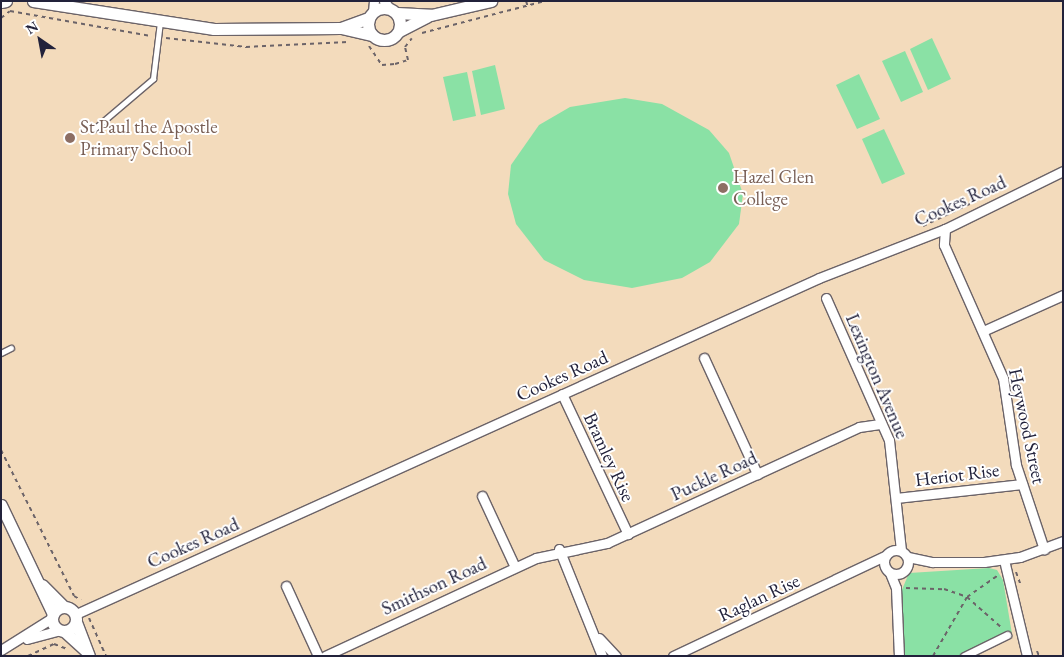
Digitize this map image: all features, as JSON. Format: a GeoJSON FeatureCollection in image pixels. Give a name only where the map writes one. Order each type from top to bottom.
{"type":"FeatureCollection","features":[{"type":"Feature","properties":{"kind":"street"},"geometry":{"type":"LineString","coordinates":[[1,2],[6,1]]}},
{"type":"Feature","properties":{"kind":"street"},"geometry":{"type":"LineString","coordinates":[[33,1],[160,22],[240,31],[341,28],[388,40],[399,31],[431,15],[491,1]]}},
{"type":"Feature","properties":{"kind":"street"},"geometry":{"type":"LineString","coordinates":[[341,28],[372,10],[390,8],[431,15]]}},
{"type":"Feature","properties":{"kind":"street"},"geometry":{"type":"LineString","coordinates":[[390,8],[399,31]]}},
{"type":"Feature","properties":{"kind":"street"},"geometry":{"type":"LineString","coordinates":[[372,10],[372,35]]}},
{"type":"Feature","properties":{"kind":"street","name":"Cookes Road"},"geometry":{"type":"LineString","coordinates":[[79,615],[819,278],[945,229],[1063,171]]}},
{"type":"Feature","properties":{"kind":"street","name":"Heywood Street"},"geometry":{"type":"LineString","coordinates":[[945,229],[944,245],[983,331],[1007,392],[1022,484],[1044,549]]}},
{"type":"Feature","properties":{"kind":"street"},"geometry":{"type":"LineString","coordinates":[[983,331],[1063,294]]}},
{"type":"Feature","properties":{"kind":"street","name":"Lexington Avenue"},"geometry":{"type":"LineString","coordinates":[[826,298],[892,452],[896,498],[896,529],[904,554],[904,571]]}},
{"type":"Feature","properties":{"kind":"street"},"geometry":{"type":"LineString","coordinates":[[704,358],[757,474]]}},
{"type":"Feature","properties":{"kind":"street","name":"Bramley Rise"},"geometry":{"type":"LineString","coordinates":[[562,394],[628,534]]}},
{"type":"Feature","properties":{"kind":"street","name":"Puckle Road"},"geometry":{"type":"LineString","coordinates":[[559,549],[596,546],[628,534],[859,427],[880,424]]}},
{"type":"Feature","properties":{"kind":"street","name":"Heriot Rise"},"geometry":{"type":"LineString","coordinates":[[896,498],[1022,484]]}},
{"type":"Feature","properties":{"kind":"street"},"geometry":{"type":"LineString","coordinates":[[482,496],[515,567]]}},
{"type":"Feature","properties":{"kind":"street"},"geometry":{"type":"LineString","coordinates":[[1,505],[39,582],[53,616],[62,630],[88,653]]}},
{"type":"Feature","properties":{"kind":"street","name":"Lexington Avenue"},"geometry":{"type":"LineString","coordinates":[[888,570],[888,553],[896,529]]}},
{"type":"Feature","properties":{"kind":"street"},"geometry":{"type":"LineString","coordinates":[[888,553],[904,554],[932,562],[1004,560],[1063,542]]}},
{"type":"Feature","properties":{"kind":"street"},"geometry":{"type":"LineString","coordinates":[[559,549],[597,636],[602,656]]}},
{"type":"Feature","properties":{"kind":"street","name":"Smithson Road"},"geometry":{"type":"LineString","coordinates":[[331,654],[515,567],[559,549]]}},
{"type":"Feature","properties":{"kind":"street","name":"Raglan Rise"},"geometry":{"type":"LineString","coordinates":[[673,656],[858,570],[888,553]]}},
{"type":"Feature","properties":{"kind":"street"},"geometry":{"type":"LineString","coordinates":[[1004,560],[1027,656]]}},
{"type":"Feature","properties":{"kind":"street","name":"Raglan Rise"},"geometry":{"type":"LineString","coordinates":[[858,570],[904,571],[932,562]]}},
{"type":"Feature","properties":{"kind":"street"},"geometry":{"type":"LineString","coordinates":[[888,570],[896,588],[899,656]]}},
{"type":"Feature","properties":{"kind":"street"},"geometry":{"type":"LineString","coordinates":[[896,588],[904,571]]}},
{"type":"Feature","properties":{"kind":"street"},"geometry":{"type":"LineString","coordinates":[[39,582],[64,606],[79,615],[88,653]]}},
{"type":"Feature","properties":{"kind":"street"},"geometry":{"type":"LineString","coordinates":[[286,586],[318,656]]}},
{"type":"Feature","properties":{"kind":"street"},"geometry":{"type":"LineString","coordinates":[[24,640],[64,606]]}},
{"type":"Feature","properties":{"kind":"street"},"geometry":{"type":"LineString","coordinates":[[1,650],[24,640],[62,630],[79,615]]}},
{"type":"Feature","properties":{"kind":"street"},"geometry":{"type":"LineString","coordinates":[[964,656],[1007,635]]}},
{"type":"Feature","properties":{"kind":"street"},"geometry":{"type":"LineString","coordinates":[[597,636],[616,656]]}},
{"type":"Feature","properties":{"kind":"lane"},"geometry":{"type":"LineString","coordinates":[[93,130],[153,79],[160,22]]}},
{"type":"Feature","properties":{"kind":"lane"},"geometry":{"type":"LineString","coordinates":[[1,353],[11,348]]}},
{"type":"Feature","properties":{"kind":"path"},"geometry":{"type":"LineString","coordinates":[[526,1],[528,7]]}},
{"type":"Feature","properties":{"kind":"path"},"geometry":{"type":"LineString","coordinates":[[395,64],[408,60],[405,47],[414,34],[528,7],[545,1]]}},
{"type":"Feature","properties":{"kind":"path"},"geometry":{"type":"LineString","coordinates":[[1,450],[74,596],[80,598],[79,615],[106,656]]}},
{"type":"Feature","properties":{"kind":"path"},"geometry":{"type":"LineString","coordinates":[[933,656],[967,596],[982,583],[1019,571],[1023,595]]}},
{"type":"Feature","properties":{"kind":"path"},"geometry":{"type":"LineString","coordinates":[[896,588],[937,588],[967,596],[994,617],[1007,635]]}},
{"type":"Feature","properties":{"kind":"path"},"geometry":{"type":"LineString","coordinates":[[28,656],[54,644],[71,651]]}},
{"type":"Feature","properties":{"kind":"path"},"geometry":{"type":"LineString","coordinates":[[1036,649],[1039,656]]}},
{"type":"Feature","properties":{"kind":"green space"},"geometry":{"type":"Polygon","coordinates":[[[932,38],[951,79],[928,90],[910,49],[932,38]]]}},
{"type":"Feature","properties":{"kind":"green space"},"geometry":{"type":"Polygon","coordinates":[[[905,51],[923,92],[901,102],[882,61],[905,51]]]}},
{"type":"Feature","properties":{"kind":"green space"},"geometry":{"type":"Polygon","coordinates":[[[495,65],[505,109],[481,115],[472,71],[495,65]]]}},
{"type":"Feature","properties":{"kind":"green space"},"geometry":{"type":"Polygon","coordinates":[[[467,72],[476,116],[453,121],[443,77],[467,72]]]}},
{"type":"Feature","properties":{"kind":"green space"},"geometry":{"type":"Polygon","coordinates":[[[859,74],[880,119],[857,129],[836,85],[859,74]]]}},
{"type":"Feature","properties":{"kind":"green space"},"geometry":{"type":"Polygon","coordinates":[[[625,98],[662,104],[709,130],[729,153],[743,194],[739,224],[710,262],[682,278],[632,288],[584,280],[544,260],[516,224],[508,194],[511,165],[539,125],[570,107],[625,98]]]}},
{"type":"Feature","properties":{"kind":"green space"},"geometry":{"type":"Polygon","coordinates":[[[884,129],[905,174],[882,184],[862,139],[884,129]]]}},
{"type":"Feature","properties":{"kind":"green space"},"geometry":{"type":"Polygon","coordinates":[[[989,568],[997,570],[1003,580],[1012,634],[967,656],[903,656],[901,592],[909,573],[989,568]]]}},
{"type":"Feature","properties":{"kind":"place","name":"St Paul the Apostle Primary School"},"geometry":{"type":"Point","coordinates":[70,138]}},
{"type":"Feature","properties":{"kind":"place","name":"Hazel Glen College"},"geometry":{"type":"Point","coordinates":[723,188]}}]}
